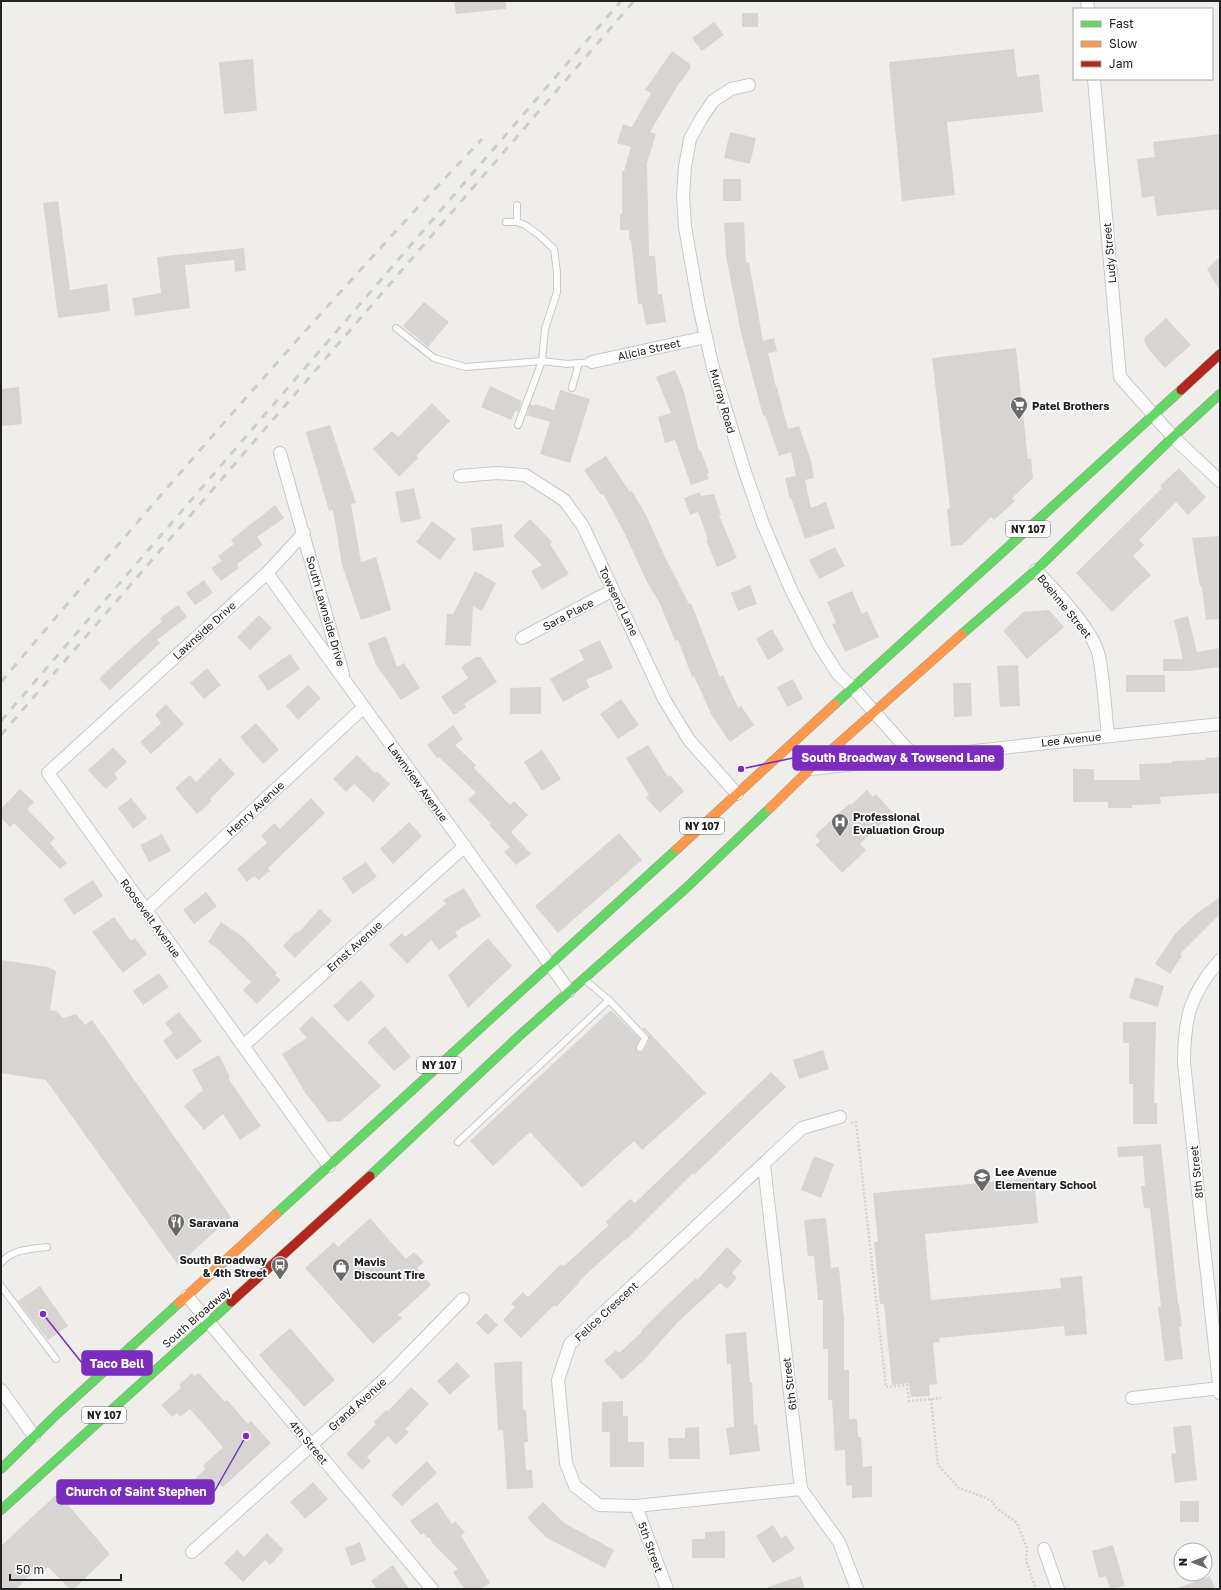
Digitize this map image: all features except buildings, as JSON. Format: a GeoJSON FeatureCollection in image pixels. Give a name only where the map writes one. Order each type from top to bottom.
{"type":"FeatureCollection","features":[{"type":"Feature","properties":{"kind":"main road","name":"NY 107"},"geometry":{"type":"LineString","coordinates":[[329,1166],[1220,354]]}},
{"type":"Feature","properties":{"kind":"main road","name":"NY 107"},"geometry":{"type":"LineString","coordinates":[[569,991],[685,889],[810,769],[875,712],[922,668],[1036,570],[1220,394]]}},
{"type":"Feature","properties":{"kind":"main road","name":"South Broadway"},"geometry":{"type":"LineString","coordinates":[[1,1510],[353,1192],[472,1078],[569,991]]}},
{"type":"Feature","properties":{"kind":"main road","name":"South Broadway"},"geometry":{"type":"LineString","coordinates":[[1,1469],[34,1436],[329,1166]]}},
{"type":"Feature","properties":{"kind":"street","name":"Ludy Street"},"geometry":{"type":"LineString","coordinates":[[1094,80],[1120,377],[1174,437],[1220,481]]}},
{"type":"Feature","properties":{"kind":"street","name":"Murray Road"},"geometry":{"type":"LineString","coordinates":[[749,85],[731,89],[713,101],[700,119],[690,139],[685,167],[683,196],[685,227],[706,337],[729,424],[763,524],[792,592],[820,646],[838,674],[875,712]]}},
{"type":"Feature","properties":{"kind":"street","name":"Alicia Street"},"geometry":{"type":"LineString","coordinates":[[592,362],[706,337]]}},
{"type":"Feature","properties":{"kind":"street","name":"South Lawnside Drive"},"geometry":{"type":"LineString","coordinates":[[280,453],[345,682]]}},
{"type":"Feature","properties":{"kind":"street","name":"Towsend Lane"},"geometry":{"type":"LineString","coordinates":[[460,476],[497,473],[525,475],[564,500],[583,526],[664,699],[689,740],[737,794]]}},
{"type":"Feature","properties":{"kind":"street","name":"Lawnside Drive"},"geometry":{"type":"LineString","coordinates":[[142,687],[305,537]]}},
{"type":"Feature","properties":{"kind":"street","name":"Boehme Street"},"geometry":{"type":"LineString","coordinates":[[1036,570],[1061,598],[1092,638],[1099,655],[1108,736]]}},
{"type":"Feature","properties":{"kind":"street","name":"Lawnview Avenue"},"geometry":{"type":"LineString","coordinates":[[267,573],[569,991]]}},
{"type":"Feature","properties":{"kind":"street","name":"Sara Place"},"geometry":{"type":"LineString","coordinates":[[522,638],[613,590]]}},
{"type":"Feature","properties":{"kind":"street","name":"Roosevelt Avenue"},"geometry":{"type":"LineString","coordinates":[[142,687],[48,773],[329,1166]]}},
{"type":"Feature","properties":{"kind":"street","name":"Henry Avenue"},"geometry":{"type":"LineString","coordinates":[[146,910],[364,707]]}},
{"type":"Feature","properties":{"kind":"street"},"geometry":{"type":"LineString","coordinates":[[875,712],[907,749],[922,756]]}},
{"type":"Feature","properties":{"kind":"street","name":"Lee Avenue"},"geometry":{"type":"LineString","coordinates":[[810,769],[1220,724]]}},
{"type":"Feature","properties":{"kind":"street","name":"Ernst Avenue"},"geometry":{"type":"LineString","coordinates":[[243,1046],[464,846]]}},
{"type":"Feature","properties":{"kind":"street","name":"8th Street"},"geometry":{"type":"LineString","coordinates":[[1220,960],[1205,977],[1197,991],[1187,1016],[1184,1036],[1184,1063],[1220,1393]]}},
{"type":"Feature","properties":{"kind":"street","name":"Felice Crescent"},"geometry":{"type":"LineString","coordinates":[[801,1489],[636,1506],[599,1505],[575,1486],[566,1463],[558,1380],[570,1344],[802,1128],[843,1120]]}},
{"type":"Feature","properties":{"kind":"street","name":"6th Street"},"geometry":{"type":"LineString","coordinates":[[764,1165],[801,1489],[839,1542],[857,1589]]}},
{"type":"Feature","properties":{"kind":"street","name":"4th Street"},"geometry":{"type":"LineString","coordinates":[[187,1296],[432,1589]]}},
{"type":"Feature","properties":{"kind":"street","name":"Grand Avenue"},"geometry":{"type":"LineString","coordinates":[[192,1552],[386,1378],[463,1299]]}},
{"type":"Feature","properties":{"kind":"street"},"geometry":{"type":"LineString","coordinates":[[1132,1398],[1220,1388]]}},
{"type":"Feature","properties":{"kind":"street"},"geometry":{"type":"LineString","coordinates":[[1,1390],[34,1436]]}},
{"type":"Feature","properties":{"kind":"street","name":"5th Street"},"geometry":{"type":"LineString","coordinates":[[636,1506],[667,1589]]}},
{"type":"Feature","properties":{"kind":"street"},"geometry":{"type":"LineString","coordinates":[[1044,1549],[1058,1589]]}},
{"type":"Feature","properties":{"kind":"lane"},"geometry":{"type":"LineString","coordinates":[[517,205],[517,222]]}},
{"type":"Feature","properties":{"kind":"lane"},"geometry":{"type":"LineString","coordinates":[[506,222],[517,222],[539,235],[554,249],[557,272],[557,292],[545,330],[542,361],[518,426]]}},
{"type":"Feature","properties":{"kind":"lane"},"geometry":{"type":"LineString","coordinates":[[396,328],[434,358],[465,367],[542,361],[567,364],[592,362]]}},
{"type":"Feature","properties":{"kind":"lane"},"geometry":{"type":"LineString","coordinates":[[572,388],[579,363]]}},
{"type":"Feature","properties":{"kind":"lane"},"geometry":{"type":"LineString","coordinates":[[583,978],[609,1000],[645,1038],[640,1048]]}},
{"type":"Feature","properties":{"kind":"lane"},"geometry":{"type":"LineString","coordinates":[[458,1142],[609,1000]]}},
{"type":"Feature","properties":{"kind":"lane"},"geometry":{"type":"LineString","coordinates":[[1,1263],[5,1258],[14,1253],[28,1249],[47,1247]]}},
{"type":"Feature","properties":{"kind":"lane"},"geometry":{"type":"LineString","coordinates":[[1,1286],[56,1359]]}},
{"type":"Feature","properties":{"kind":"path"},"geometry":{"type":"LineString","coordinates":[[843,1120],[856,1122],[886,1387],[907,1385],[909,1401],[941,1398]]}},
{"type":"Feature","properties":{"kind":"path"},"geometry":{"type":"LineString","coordinates":[[931,1399],[938,1465],[959,1488],[993,1502],[995,1507],[1017,1522],[1026,1548],[1026,1560],[1036,1589]]}},
{"type":"Feature","properties":{"kind":"railway"},"geometry":{"type":"LineString","coordinates":[[1,721],[621,1]]}},
{"type":"Feature","properties":{"kind":"railway"},"geometry":{"type":"LineString","coordinates":[[1,735],[634,1]]}},
{"type":"Feature","properties":{"kind":"railway"},"geometry":{"type":"LineString","coordinates":[[1,682],[298,339],[482,139]]}},
{"type":"Feature","properties":{"kind":"traffic: fast"},"geometry":{"type":"LineString","coordinates":[[835,704],[1181,390]]}},
{"type":"Feature","properties":{"kind":"traffic: fast"},"geometry":{"type":"LineString","coordinates":[[962,634],[1036,570],[1173,437],[1220,394]]}},
{"type":"Feature","properties":{"kind":"traffic: fast"},"geometry":{"type":"LineString","coordinates":[[370,1176],[518,1037],[685,889],[770,808]]}},
{"type":"Feature","properties":{"kind":"traffic: fast"},"geometry":{"type":"LineString","coordinates":[[276,1214],[677,849]]}},
{"type":"Feature","properties":{"kind":"traffic: fast"},"geometry":{"type":"LineString","coordinates":[[1,1510],[231,1302]]}},
{"type":"Feature","properties":{"kind":"traffic: fast"},"geometry":{"type":"LineString","coordinates":[[1,1469],[57,1414],[179,1303]]}},
{"type":"Feature","properties":{"kind":"traffic: slow"},"geometry":{"type":"LineString","coordinates":[[770,808],[810,769],[962,634]]}},
{"type":"Feature","properties":{"kind":"traffic: slow"},"geometry":{"type":"LineString","coordinates":[[677,849],[835,704]]}},
{"type":"Feature","properties":{"kind":"traffic: slow"},"geometry":{"type":"LineString","coordinates":[[179,1303],[276,1214]]}},
{"type":"Feature","properties":{"kind":"traffic: jam"},"geometry":{"type":"LineString","coordinates":[[1181,390],[1220,354]]}},
{"type":"Feature","properties":{"kind":"traffic: jam"},"geometry":{"type":"LineString","coordinates":[[231,1302],[370,1176]]}},
{"type":"Feature","properties":{"kind":"place","name":"Patel Brothers"},"geometry":{"type":"Point","coordinates":[1019,420]}},
{"type":"Feature","properties":{"kind":"place","name":"South Broadway & Towsend Lane"},"geometry":{"type":"Point","coordinates":[741,769]}},
{"type":"Feature","properties":{"kind":"place","name":"Professional Evaluation Group"},"geometry":{"type":"Point","coordinates":[840,837]}},
{"type":"Feature","properties":{"kind":"place","name":"Lee Avenue Elementary School"},"geometry":{"type":"Point","coordinates":[982,1192]}},
{"type":"Feature","properties":{"kind":"place","name":"Saravana"},"geometry":{"type":"Point","coordinates":[176,1237]}},
{"type":"Feature","properties":{"kind":"place","name":"South Broadway & 4th Street"},"geometry":{"type":"Point","coordinates":[280,1280]}},
{"type":"Feature","properties":{"kind":"place","name":"Mavis Discount Tire"},"geometry":{"type":"Point","coordinates":[341,1282]}},
{"type":"Feature","properties":{"kind":"place","name":"Taco Bell"},"geometry":{"type":"Point","coordinates":[43,1314]}},
{"type":"Feature","properties":{"kind":"place","name":"Church of Saint Stephen"},"geometry":{"type":"Point","coordinates":[246,1436]}}]}
